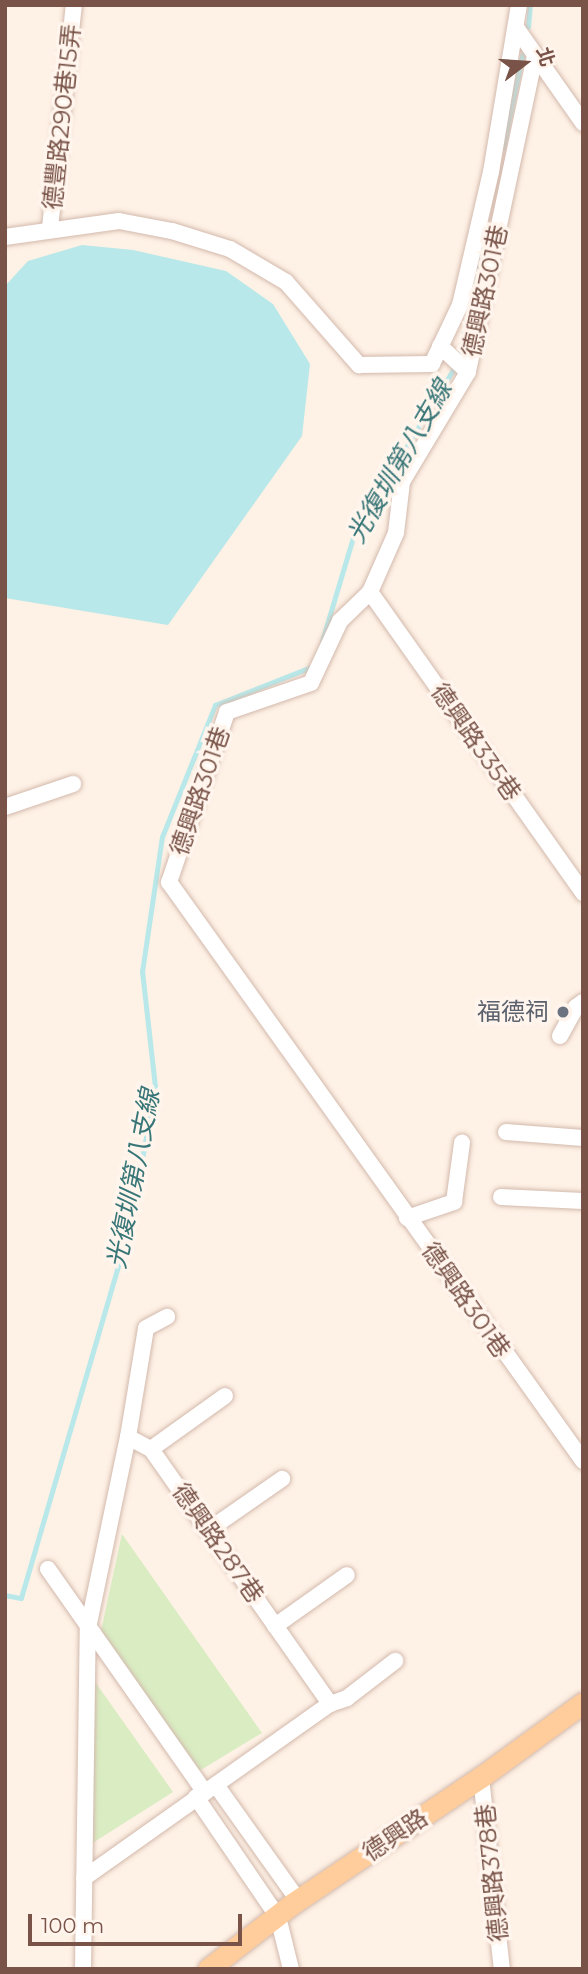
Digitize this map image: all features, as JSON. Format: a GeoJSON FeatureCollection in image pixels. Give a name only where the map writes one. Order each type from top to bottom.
{"type":"FeatureCollection","features":[{"type":"Feature","properties":{"kind":"main road","name":"德興路"},"geometry":{"type":"LineString","coordinates":[[208,1969],[298,1900],[481,1777],[583,1703]]}},
{"type":"Feature","properties":{"kind":"lane","name":"德豐路290巷15弄"},"geometry":{"type":"LineString","coordinates":[[50,228],[74,5]]}},
{"type":"Feature","properties":{"kind":"lane"},"geometry":{"type":"LineString","coordinates":[[5,237],[50,228],[119,221],[172,231],[230,249],[286,282],[359,365],[432,364],[460,305],[491,172],[519,5]]}},
{"type":"Feature","properties":{"kind":"lane"},"geometry":{"type":"LineString","coordinates":[[517,29],[583,123]]}},
{"type":"Feature","properties":{"kind":"lane","name":"德興路301巷"},"geometry":{"type":"LineString","coordinates":[[535,56],[468,372],[402,482],[396,533],[370,592],[340,621],[311,683],[227,712],[169,882],[583,1461]]}},
{"type":"Feature","properties":{"kind":"lane"},"geometry":{"type":"LineString","coordinates":[[440,346],[468,372]]}},
{"type":"Feature","properties":{"kind":"lane","name":"德興路335巷"},"geometry":{"type":"LineString","coordinates":[[370,592],[583,892]]}},
{"type":"Feature","properties":{"kind":"lane"},"geometry":{"type":"LineString","coordinates":[[5,807],[74,784]]}},
{"type":"Feature","properties":{"kind":"lane"},"geometry":{"type":"LineString","coordinates":[[560,1036],[576,1007],[583,1002]]}},
{"type":"Feature","properties":{"kind":"lane"},"geometry":{"type":"LineString","coordinates":[[506,1132],[583,1138]]}},
{"type":"Feature","properties":{"kind":"lane"},"geometry":{"type":"LineString","coordinates":[[407,1218],[454,1202],[462,1143]]}},
{"type":"Feature","properties":{"kind":"lane"},"geometry":{"type":"LineString","coordinates":[[501,1197],[583,1201]]}},
{"type":"Feature","properties":{"kind":"lane"},"geometry":{"type":"LineString","coordinates":[[83,1969],[89,1628],[128,1437],[146,1328],[167,1317]]}},
{"type":"Feature","properties":{"kind":"lane"},"geometry":{"type":"LineString","coordinates":[[151,1449],[225,1396]]}},
{"type":"Feature","properties":{"kind":"lane","name":"德興路287巷"},"geometry":{"type":"LineString","coordinates":[[128,1437],[151,1449],[211,1529],[330,1704]]}},
{"type":"Feature","properties":{"kind":"lane"},"geometry":{"type":"LineString","coordinates":[[211,1529],[282,1479]]}},
{"type":"Feature","properties":{"kind":"lane"},"geometry":{"type":"LineString","coordinates":[[48,1569],[206,1791],[298,1900]]}},
{"type":"Feature","properties":{"kind":"lane"},"geometry":{"type":"LineString","coordinates":[[275,1626],[347,1575]]}},
{"type":"Feature","properties":{"kind":"lane"},"geometry":{"type":"LineString","coordinates":[[84,1878],[330,1704],[348,1698],[395,1661]]}},
{"type":"Feature","properties":{"kind":"lane","name":"德興路378巷"},"geometry":{"type":"LineString","coordinates":[[481,1777],[502,1969]]}},
{"type":"Feature","properties":{"kind":"lane"},"geometry":{"type":"LineString","coordinates":[[206,1791],[278,1917],[291,1969]]}},
{"type":"Feature","properties":{"kind":"green space"},"geometry":{"type":"Polygon","coordinates":[[[122,1534],[262,1733],[199,1771],[101,1631],[122,1534]]]}},
{"type":"Feature","properties":{"kind":"green space"},"geometry":{"type":"Polygon","coordinates":[[[93,1679],[173,1792],[91,1844],[93,1679]]]}},
{"type":"Feature","properties":{"kind":"water"},"geometry":{"type":"Polygon","coordinates":[[[82,245],[133,250],[226,271],[273,304],[310,364],[302,436],[168,625],[5,598],[5,286],[28,261],[82,245]]]}},
{"type":"Feature","properties":{"kind":"waterway","name":"光復圳第八支線"},"geometry":{"type":"LineString","coordinates":[[528,27],[530,5]]}},
{"type":"Feature","properties":{"kind":"waterway","name":"光復圳第八支線"},"geometry":{"type":"LineString","coordinates":[[503,148],[522,56]]}},
{"type":"Feature","properties":{"kind":"waterway","name":"光復圳第八支線"},"geometry":{"type":"LineString","coordinates":[[459,357],[486,228]]}},
{"type":"Feature","properties":{"kind":"waterway","name":"光復圳第八支線"},"geometry":{"type":"LineString","coordinates":[[322,641],[354,534],[456,365]]}},
{"type":"Feature","properties":{"kind":"waterway","name":"光復圳第八支線"},"geometry":{"type":"LineString","coordinates":[[5,1595],[21,1598],[130,1226],[155,1087],[142,972],[162,837],[215,705],[314,666]]}},
{"type":"Feature","properties":{"kind":"place","name":"福德祠"},"geometry":{"type":"Point","coordinates":[563,1012]}}]}
